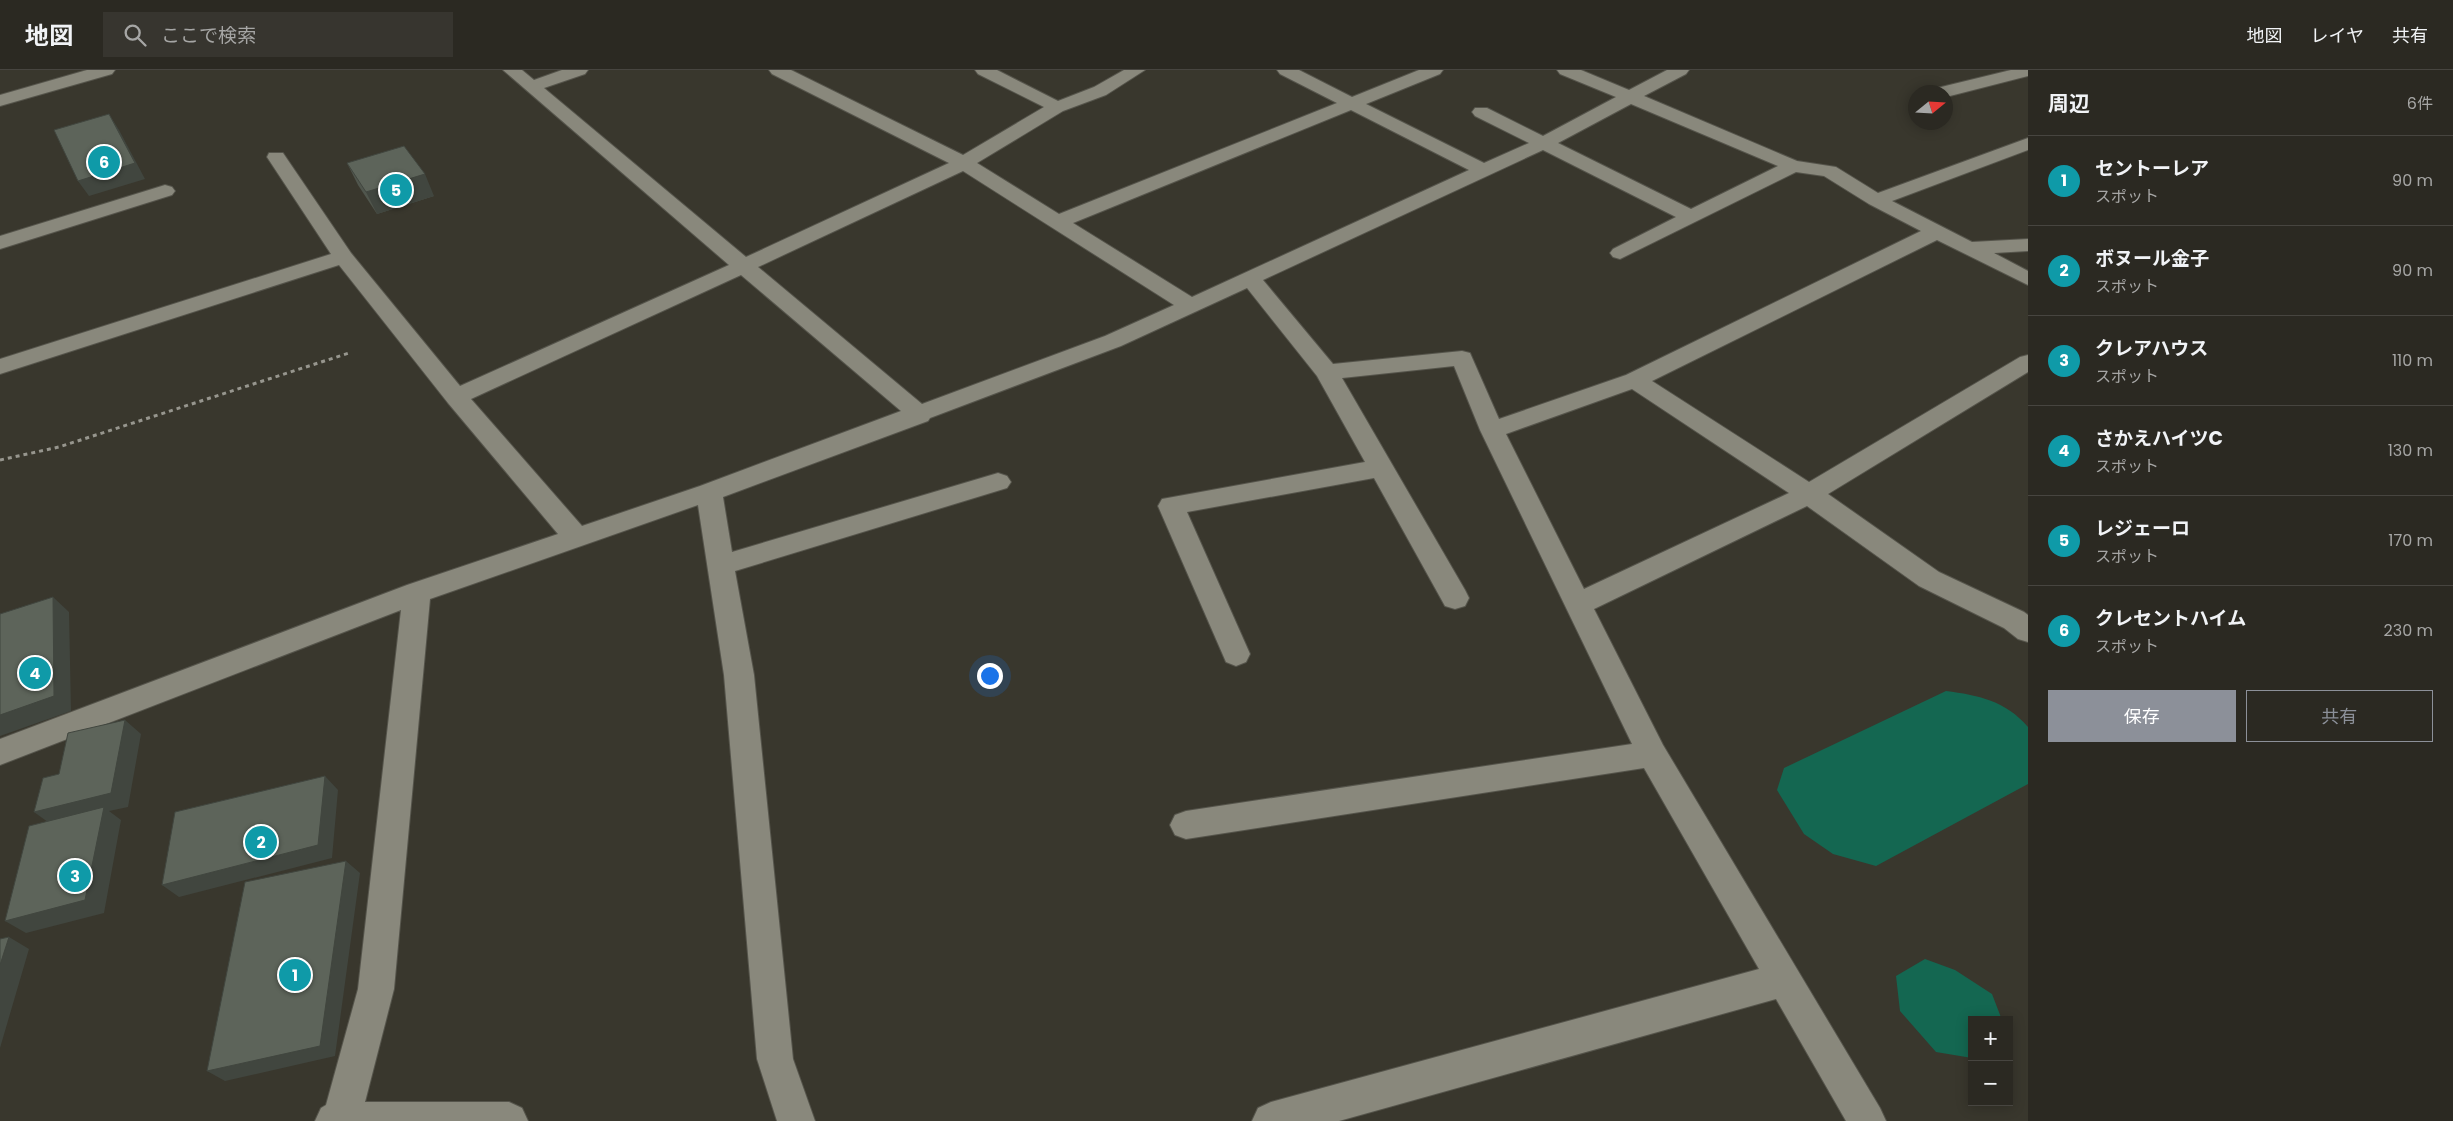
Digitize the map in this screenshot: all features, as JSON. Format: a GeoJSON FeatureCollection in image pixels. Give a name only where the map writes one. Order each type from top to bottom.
{"type":"FeatureCollection","features":[{"type":"Feature","properties":{"kind":"street"},"geometry":{"type":"LineString","coordinates":[[0,100],[106,70]]}},
{"type":"Feature","properties":{"kind":"street"},"geometry":{"type":"LineString","coordinates":[[512,70],[920,415]]}},
{"type":"Feature","properties":{"kind":"street"},"geometry":{"type":"LineString","coordinates":[[533,86],[579,70]]}},
{"type":"Feature","properties":{"kind":"street"},"geometry":{"type":"LineString","coordinates":[[778,70],[964,163],[1060,221],[1190,305]]}},
{"type":"Feature","properties":{"kind":"street"},"geometry":{"type":"LineString","coordinates":[[984,70],[1057,107]]}},
{"type":"Feature","properties":{"kind":"street"},"geometry":{"type":"LineString","coordinates":[[456,397],[744,266],[964,163],[1057,107],[1100,91],[1136,70]]}},
{"type":"Feature","properties":{"kind":"street"},"geometry":{"type":"LineString","coordinates":[[1286,70],[1483,170]]}},
{"type":"Feature","properties":{"kind":"street"},"geometry":{"type":"LineString","coordinates":[[1060,221],[1354,104],[1434,70]]}},
{"type":"Feature","properties":{"kind":"street"},"geometry":{"type":"LineString","coordinates":[[1566,70],[1632,96],[1794,166],[1828,171],[1876,200],[2028,279]]}},
{"type":"Feature","properties":{"kind":"street"},"geometry":{"type":"LineString","coordinates":[[0,752],[417,593],[708,492],[920,415],[1113,341],[1544,143],[1680,70]]}},
{"type":"Feature","properties":{"kind":"street"},"geometry":{"type":"LineString","coordinates":[[1953,90],[2028,71]]}},
{"type":"Feature","properties":{"kind":"street"},"geometry":{"type":"LineString","coordinates":[[1481,112],[1691,217]]}},
{"type":"Feature","properties":{"kind":"street"},"geometry":{"type":"LineString","coordinates":[[1876,200],[2028,144]]}},
{"type":"Feature","properties":{"kind":"street"},"geometry":{"type":"LineString","coordinates":[[276,157],[343,258],[456,397],[577,538]]}},
{"type":"Feature","properties":{"kind":"street"},"geometry":{"type":"LineString","coordinates":[[1620,253],[1794,166]]}},
{"type":"Feature","properties":{"kind":"street"},"geometry":{"type":"LineString","coordinates":[[0,243],[165,191]]}},
{"type":"Feature","properties":{"kind":"street"},"geometry":{"type":"LineString","coordinates":[[1492,430],[1634,380],[1936,232]]}},
{"type":"Feature","properties":{"kind":"street"},"geometry":{"type":"LineString","coordinates":[[1968,248],[2028,245]]}},
{"type":"Feature","properties":{"kind":"street"},"geometry":{"type":"LineString","coordinates":[[0,366],[343,258]]}},
{"type":"Feature","properties":{"kind":"street"},"geometry":{"type":"LineString","coordinates":[[1249,277],[1326,372],[1455,598]]}},
{"type":"Feature","properties":{"kind":"street"},"geometry":{"type":"LineString","coordinates":[[1326,372],[1462,358],[1492,430],[1652,754],[1867,1121]]}},
{"type":"Feature","properties":{"kind":"street"},"geometry":{"type":"LineString","coordinates":[[1577,605],[1809,494],[2028,362]]}},
{"type":"Feature","properties":{"kind":"street"},"geometry":{"type":"LineString","coordinates":[[1634,380],[1809,494],[1930,579],[2014,620],[2028,631]]}},
{"type":"Feature","properties":{"kind":"street"},"geometry":{"type":"LineString","coordinates":[[1236,654],[1171,506],[1380,468]]}},
{"type":"Feature","properties":{"kind":"street"},"geometry":{"type":"LineString","coordinates":[[721,565],[998,482]]}},
{"type":"Feature","properties":{"kind":"street"},"geometry":{"type":"LineString","coordinates":[[708,492],[739,675],[775,1059],[796,1121]]}},
{"type":"Feature","properties":{"kind":"street"},"geometry":{"type":"LineString","coordinates":[[417,593],[376,989],[339,1120],[509,1121]]}},
{"type":"Feature","properties":{"kind":"street"},"geometry":{"type":"LineString","coordinates":[[1186,825],[1652,754]]}},
{"type":"Feature","properties":{"kind":"street"},"geometry":{"type":"LineString","coordinates":[[1271,1121],[1785,979]]}},
{"type":"Feature","properties":{"kind":"path"},"geometry":{"type":"LineString","coordinates":[[0,460],[60,447],[349,353]]}},
{"type":"Feature","properties":{"kind":"shaded area"},"geometry":{"type":"Polygon","coordinates":[[[1946,691],[1980,697],[2001,705],[2028,727],[2028,784],[1876,866],[1833,854],[1804,834],[1777,790],[1784,768],[1946,691]]]}},
{"type":"Feature","properties":{"kind":"shaded area"},"geometry":{"type":"Polygon","coordinates":[[[1925,959],[1955,970],[1992,994],[2000,1016],[1968,1016],[1968,1057],[1936,1052],[1900,1011],[1896,976],[1925,959]]]}},
{"type":"Feature","properties":{"kind":"building"},"geometry":{"type":"Polygon","coordinates":[[[109,114],[135,163],[78,181],[54,130],[109,114]]]}},
{"type":"Feature","properties":{"kind":"building"},"geometry":{"type":"Polygon","coordinates":[[[404,146],[425,174],[366,192],[347,163],[404,146]]]}},
{"type":"Feature","properties":{"kind":"building"},"geometry":{"type":"Polygon","coordinates":[[[53,597],[54,696],[0,715],[0,614],[53,597]]]}},
{"type":"Feature","properties":{"kind":"building"},"geometry":{"type":"Polygon","coordinates":[[[125,720],[111,793],[34,812],[43,778],[59,774],[68,733],[125,720]]]}},
{"type":"Feature","properties":{"kind":"building"},"geometry":{"type":"Polygon","coordinates":[[[325,776],[318,845],[162,885],[175,812],[325,776]]]}},
{"type":"Feature","properties":{"kind":"building"},"geometry":{"type":"Polygon","coordinates":[[[104,807],[85,900],[5,921],[29,826],[104,807]]]}},
{"type":"Feature","properties":{"kind":"building"},"geometry":{"type":"Polygon","coordinates":[[[346,861],[320,1046],[207,1071],[245,882],[346,861]]]}},
{"type":"Feature","properties":{"kind":"building"},"geometry":{"type":"Polygon","coordinates":[[[9,937],[0,965],[0,939],[9,937]]]}},
{"type":"Feature","properties":{"kind":"place","name":"クレセントハイム"},"geometry":{"type":"Point","coordinates":[104,162]}},
{"type":"Feature","properties":{"kind":"place","name":"レジェーロ"},"geometry":{"type":"Point","coordinates":[396,190]}},
{"type":"Feature","properties":{"kind":"place","name":"さかえハイツC"},"geometry":{"type":"Point","coordinates":[35,673]}},
{"type":"Feature","properties":{"kind":"place","name":"ボヌール金子"},"geometry":{"type":"Point","coordinates":[261,842]}},
{"type":"Feature","properties":{"kind":"place","name":"クレアハウス"},"geometry":{"type":"Point","coordinates":[75,876]}},
{"type":"Feature","properties":{"kind":"place","name":"セントーレア"},"geometry":{"type":"Point","coordinates":[295,975]}}]}
